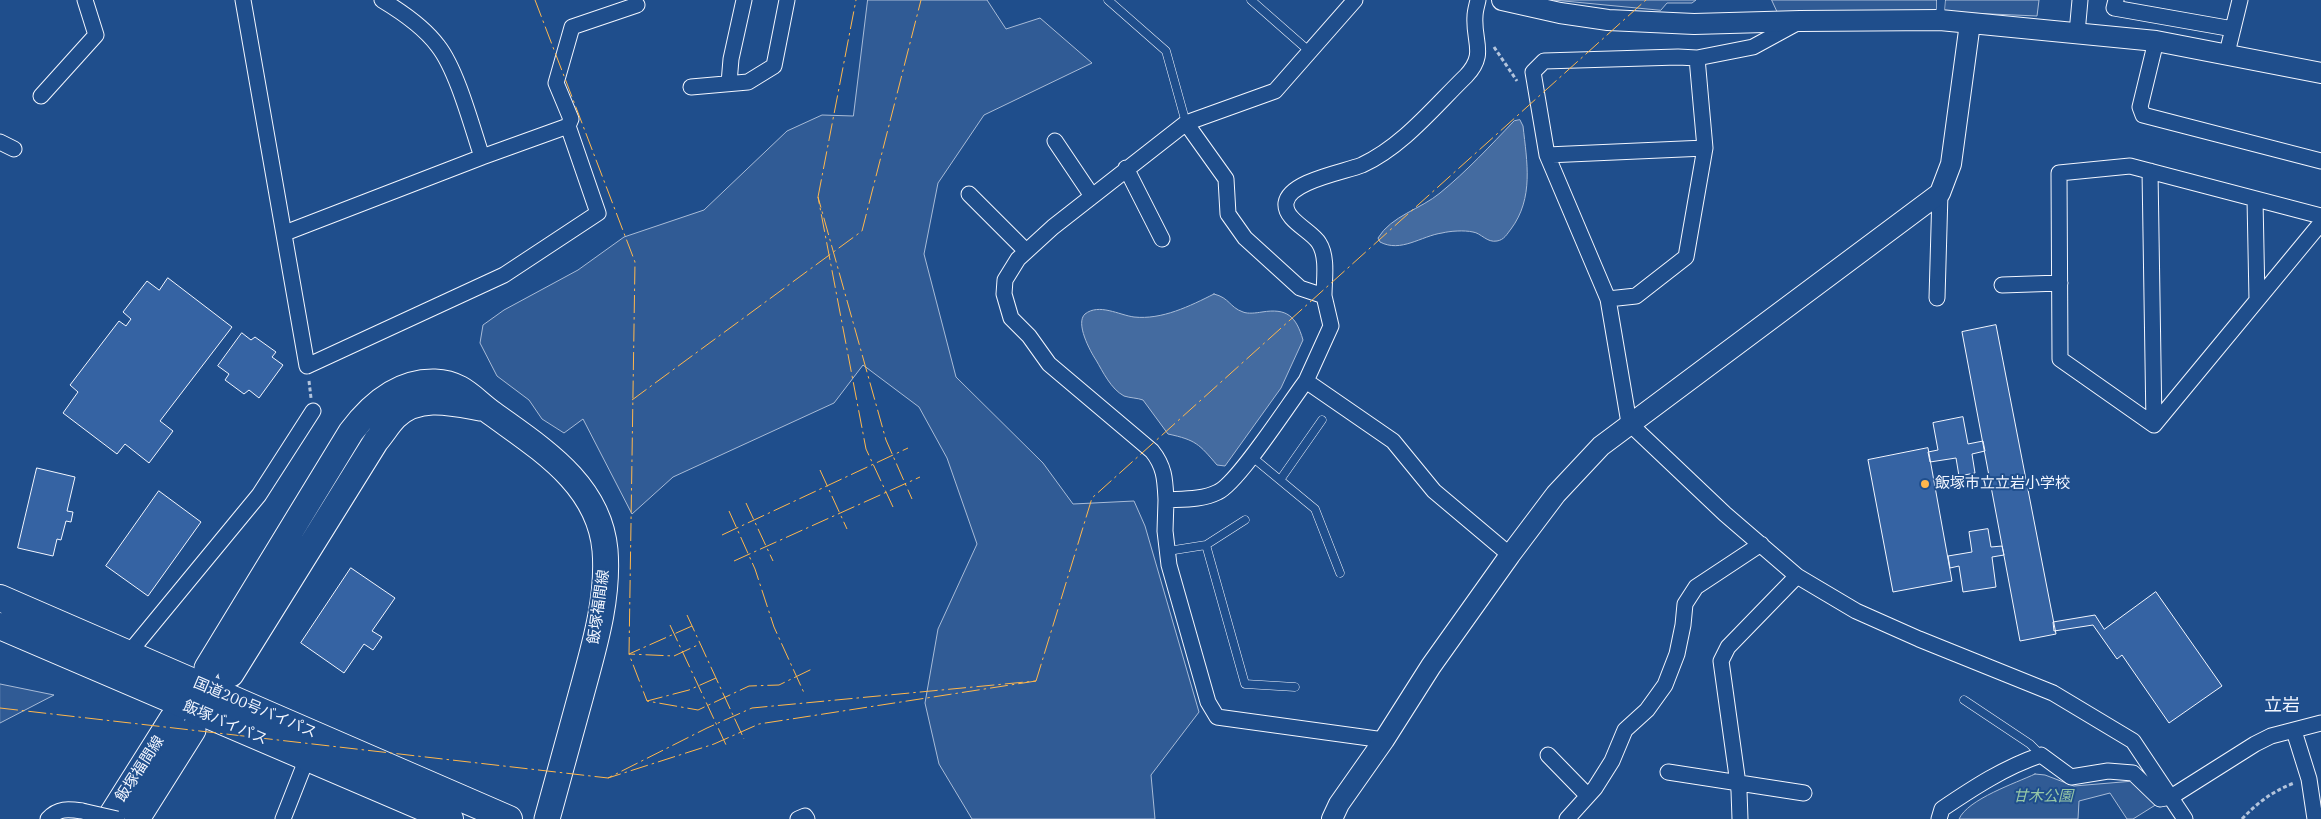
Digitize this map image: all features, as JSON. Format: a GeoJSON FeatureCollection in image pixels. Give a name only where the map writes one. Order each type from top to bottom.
{"type":"FeatureCollection","features":[{"type":"Feature","properties":{"kind":"highway","name":"国道200号バイパス"},"geometry":{"type":"LineString","coordinates":[[0,598],[509,819]]}},
{"type":"Feature","properties":{"kind":"highway","name":"飯塚バイパス"},"geometry":{"type":"LineString","coordinates":[[0,626],[450,819]]}},
{"type":"Feature","properties":{"kind":"main road","name":"飯塚福間線"},"geometry":{"type":"LineString","coordinates":[[207,668],[351,432],[365,414],[390,394],[412,384],[437,382],[462,388],[485,409],[551,456],[577,482],[594,512],[605,547],[606,579],[597,635],[547,819]]}},
{"type":"Feature","properties":{"kind":"main road","name":"飯塚福間線"},"geometry":{"type":"LineString","coordinates":[[231,674],[376,441],[396,416],[415,406],[435,401],[485,409]]}},
{"type":"Feature","properties":{"kind":"main road"},"geometry":{"type":"LineString","coordinates":[[0,634],[41,644]]}},
{"type":"Feature","properties":{"kind":"main road","name":"飯塚福間線"},"geometry":{"type":"LineString","coordinates":[[108,819],[182,725],[137,819]]}},
{"type":"Feature","properties":{"kind":"street"},"geometry":{"type":"LineString","coordinates":[[41,96],[96,35],[85,0]]}},
{"type":"Feature","properties":{"kind":"street"},"geometry":{"type":"LineString","coordinates":[[243,0],[307,366],[504,275],[598,213],[568,126],[571,119],[556,83],[572,27],[637,5]]}},
{"type":"Feature","properties":{"kind":"street"},"geometry":{"type":"LineString","coordinates":[[382,0],[424,30],[440,47],[450,66],[482,157]]}},
{"type":"Feature","properties":{"kind":"street"},"geometry":{"type":"LineString","coordinates":[[729,83],[731,59],[744,0]]}},
{"type":"Feature","properties":{"kind":"street"},"geometry":{"type":"LineString","coordinates":[[691,87],[748,82],[774,66],[787,0]]}},
{"type":"Feature","properties":{"kind":"street"},"geometry":{"type":"LineString","coordinates":[[1355,0],[1275,91],[1186,123],[1053,226],[1014,264],[1006,280],[1004,294],[1011,318],[1050,364],[1152,451],[1164,470],[1166,500],[1165,531],[1169,565],[1208,702],[1217,717],[1384,740]]}},
{"type":"Feature","properties":{"kind":"street"},"geometry":{"type":"LineString","coordinates":[[1166,500],[1198,498],[1220,492],[1235,478],[1306,381],[1331,326],[1324,296],[1323,251],[1318,242],[1287,211],[1286,204],[1289,196],[1299,188],[1326,175],[1360,165],[1388,150],[1475,67],[1479,56],[1474,15],[1478,0]]}},
{"type":"Feature","properties":{"kind":"street"},"geometry":{"type":"LineString","coordinates":[[1502,0],[1560,13],[1608,20],[1694,24],[1940,20],[2156,41],[2228,53],[2321,73]]}},
{"type":"Feature","properties":{"kind":"street"},"geometry":{"type":"LineString","coordinates":[[2077,33],[2080,0]]}},
{"type":"Feature","properties":{"kind":"street"},"geometry":{"type":"LineString","coordinates":[[2116,0],[2114,8],[2233,29]]}},
{"type":"Feature","properties":{"kind":"street"},"geometry":{"type":"LineString","coordinates":[[2228,53],[2240,0]]}},
{"type":"Feature","properties":{"kind":"street"},"geometry":{"type":"LineString","coordinates":[[1800,21],[1753,47],[1697,58],[1544,62],[1533,72],[1547,155],[1608,299],[1629,423],[1725,514],[1797,576],[1856,611],[1919,639],[2053,693],[2133,740],[2185,819]]}},
{"type":"Feature","properties":{"kind":"street"},"geometry":{"type":"LineString","coordinates":[[1937,298],[1940,193],[1950,164],[1970,23]]}},
{"type":"Feature","properties":{"kind":"street"},"geometry":{"type":"LineString","coordinates":[[2156,41],[2140,107],[2142,115],[2321,161]]}},
{"type":"Feature","properties":{"kind":"street"},"geometry":{"type":"LineString","coordinates":[[1608,299],[1636,296],[1686,257],[1705,148],[1697,58]]}},
{"type":"Feature","properties":{"kind":"street"},"geometry":{"type":"LineString","coordinates":[[1186,123],[1226,179],[1228,214],[1245,238],[1300,288],[1324,296]]}},
{"type":"Feature","properties":{"kind":"street"},"geometry":{"type":"LineString","coordinates":[[285,233],[568,126]]}},
{"type":"Feature","properties":{"kind":"street"},"geometry":{"type":"LineString","coordinates":[[1055,141],[1092,196]]}},
{"type":"Feature","properties":{"kind":"street"},"geometry":{"type":"LineString","coordinates":[[1547,155],[1705,148]]}},
{"type":"Feature","properties":{"kind":"street"},"geometry":{"type":"LineString","coordinates":[[2154,425],[2060,359],[2059,174],[2130,166],[2321,216]]}},
{"type":"Feature","properties":{"kind":"street"},"geometry":{"type":"LineString","coordinates":[[1126,168],[1162,239]]}},
{"type":"Feature","properties":{"kind":"street"},"geometry":{"type":"LineString","coordinates":[[2150,171],[2154,425]]}},
{"type":"Feature","properties":{"kind":"street"},"geometry":{"type":"LineString","coordinates":[[1325,819],[1335,811],[1384,740],[1431,666],[1510,555],[1556,494],[1601,446],[1629,423],[1810,291],[1901,220],[1940,193]]}},
{"type":"Feature","properties":{"kind":"street"},"geometry":{"type":"LineString","coordinates":[[970,194],[1026,251]]}},
{"type":"Feature","properties":{"kind":"street"},"geometry":{"type":"LineString","coordinates":[[2255,199],[2257,300]]}},
{"type":"Feature","properties":{"kind":"street"},"geometry":{"type":"LineString","coordinates":[[2154,425],[2321,223]]}},
{"type":"Feature","properties":{"kind":"street"},"geometry":{"type":"LineString","coordinates":[[2002,285],[2060,283]]}},
{"type":"Feature","properties":{"kind":"street"},"geometry":{"type":"LineString","coordinates":[[1306,381],[1393,441],[1434,491],[1510,555]]}},
{"type":"Feature","properties":{"kind":"street"},"geometry":{"type":"LineString","coordinates":[[128,654],[258,495],[313,411]]}},
{"type":"Feature","properties":{"kind":"street"},"geometry":{"type":"LineString","coordinates":[[1567,819],[1588,796],[1612,760],[1625,730],[1648,710],[1666,685],[1677,654],[1683,625],[1684,604],[1696,587],[1761,544]]}},
{"type":"Feature","properties":{"kind":"street"},"geometry":{"type":"LineString","coordinates":[[1740,819],[1738,783],[1721,661],[1728,647],[1797,576]]}},
{"type":"Feature","properties":{"kind":"street"},"geometry":{"type":"LineString","coordinates":[[1939,819],[1942,809],[1973,788],[2023,761],[2041,755],[2071,777],[2108,771],[2134,772],[2160,799],[2171,798],[2255,744],[2271,736],[2321,723]]}},
{"type":"Feature","properties":{"kind":"street"},"geometry":{"type":"LineString","coordinates":[[2294,731],[2309,779],[2315,819]]}},
{"type":"Feature","properties":{"kind":"street"},"geometry":{"type":"LineString","coordinates":[[1548,755],[1588,796]]}},
{"type":"Feature","properties":{"kind":"street"},"geometry":{"type":"LineString","coordinates":[[283,819],[307,758]]}},
{"type":"Feature","properties":{"kind":"street"},"geometry":{"type":"LineString","coordinates":[[1668,772],[1804,793]]}},
{"type":"Feature","properties":{"kind":"street"},"geometry":{"type":"LineString","coordinates":[[48,819],[53,813],[67,808],[116,819]]}},
{"type":"Feature","properties":{"kind":"street"},"geometry":{"type":"LineString","coordinates":[[798,819],[805,816],[807,819]]}},
{"type":"Feature","properties":{"kind":"lane"},"geometry":{"type":"LineString","coordinates":[[1108,0],[1166,51],[1186,123]]}},
{"type":"Feature","properties":{"kind":"lane"},"geometry":{"type":"LineString","coordinates":[[1251,0],[1309,52]]}},
{"type":"Feature","properties":{"kind":"lane"},"geometry":{"type":"LineString","coordinates":[[1940,20],[1941,0]]}},
{"type":"Feature","properties":{"kind":"lane"},"geometry":{"type":"LineString","coordinates":[[1280,480],[1322,420]]}},
{"type":"Feature","properties":{"kind":"lane"},"geometry":{"type":"LineString","coordinates":[[1251,456],[1315,509],[1340,572]]}},
{"type":"Feature","properties":{"kind":"lane"},"geometry":{"type":"LineString","coordinates":[[1168,551],[1206,545],[1245,520]]}},
{"type":"Feature","properties":{"kind":"lane"},"geometry":{"type":"LineString","coordinates":[[1206,545],[1245,684],[1295,687]]}},
{"type":"Feature","properties":{"kind":"lane"},"geometry":{"type":"LineString","coordinates":[[1964,700],[2030,744],[2041,755]]}},
{"type":"Feature","properties":{"kind":"path"},"geometry":{"type":"LineString","coordinates":[[1476,30],[1484,31],[1522,88],[1536,92]]}},
{"type":"Feature","properties":{"kind":"path"},"geometry":{"type":"LineString","coordinates":[[307,366],[313,411]]}},
{"type":"Feature","properties":{"kind":"path"},"geometry":{"type":"LineString","coordinates":[[2242,819],[2256,805],[2277,790],[2309,779]]}},
{"type":"Feature","properties":{"kind":"green space"},"geometry":{"type":"Polygon","coordinates":[[[868,0],[987,0],[1006,29],[1040,18],[1092,63],[984,115],[938,183],[924,254],[956,377],[1043,463],[1073,504],[1134,501],[1145,526],[1199,712],[1151,775],[1155,819],[972,819],[939,764],[925,703],[938,629],[977,544],[947,458],[919,407],[863,365],[834,403],[673,477],[632,514],[583,419],[564,433],[542,419],[529,400],[497,376],[480,343],[483,325],[504,310],[578,270],[624,237],[704,210],[787,131],[822,115],[853,116],[868,0]]]}},
{"type":"Feature","properties":{"kind":"green space"},"geometry":{"type":"Polygon","coordinates":[[[1554,0],[1696,0],[1692,3],[1667,3],[1661,10],[1554,0]]]}},
{"type":"Feature","properties":{"kind":"green space"},"geometry":{"type":"Polygon","coordinates":[[[1772,0],[2039,0],[2037,16],[1922,11],[1778,13],[1772,0]]]}},
{"type":"Feature","properties":{"kind":"green space"},"geometry":{"type":"Polygon","coordinates":[[[0,684],[54,695],[0,723],[0,684]]]}},
{"type":"Feature","properties":{"kind":"green space","name":"甘木公園"},"geometry":{"type":"Polygon","coordinates":[[[2035,774],[2045,775],[2074,786],[2134,781],[2157,804],[2133,819],[2127,819],[2110,793],[2079,801],[2078,819],[1959,819],[1964,812],[1982,798],[2035,774]]]}},
{"type":"Feature","properties":{"kind":"shaded area"},"geometry":{"type":"Polygon","coordinates":[[[1520,120],[1523,126],[1526,153],[1526,192],[1518,217],[1503,238],[1493,241],[1469,231],[1457,231],[1445,232],[1396,246],[1380,242],[1378,238],[1390,224],[1440,193],[1469,167],[1514,121],[1520,120]]]}},
{"type":"Feature","properties":{"kind":"shaded area"},"geometry":{"type":"Polygon","coordinates":[[[1214,294],[1245,313],[1278,311],[1284,313],[1294,320],[1303,340],[1281,388],[1225,466],[1217,465],[1201,448],[1191,441],[1168,434],[1143,400],[1119,393],[1111,385],[1090,350],[1084,337],[1082,324],[1082,318],[1091,311],[1103,310],[1134,317],[1155,316],[1186,307],[1214,294]]]}},
{"type":"Feature","properties":{"kind":"building"},"geometry":{"type":"Polygon","coordinates":[[[168,278],[232,327],[160,421],[173,431],[149,463],[125,444],[117,454],[63,413],[78,392],[70,385],[119,321],[126,326],[131,319],[123,312],[147,281],[159,290],[168,278]]]}},
{"type":"Feature","properties":{"kind":"building"},"geometry":{"type":"Polygon","coordinates":[[[1996,325],[2056,634],[2020,641],[1962,332],[1996,325]]]}},
{"type":"Feature","properties":{"kind":"building"},"geometry":{"type":"Polygon","coordinates":[[[242,333],[251,340],[255,337],[276,352],[272,357],[283,365],[259,398],[249,390],[244,394],[225,380],[229,374],[218,366],[242,333]]]}},
{"type":"Feature","properties":{"kind":"building"},"geometry":{"type":"Polygon","coordinates":[[[1963,417],[1968,444],[1983,441],[1985,451],[1972,454],[1975,473],[1959,476],[1956,458],[1930,462],[1928,452],[1938,450],[1933,423],[1963,417]]]}},
{"type":"Feature","properties":{"kind":"building"},"geometry":{"type":"Polygon","coordinates":[[[1928,448],[1952,581],[1893,592],[1868,460],[1928,448]]]}},
{"type":"Feature","properties":{"kind":"building"},"geometry":{"type":"Polygon","coordinates":[[[37,468],[75,477],[67,511],[73,512],[71,522],[66,521],[61,540],[57,539],[53,556],[18,548],[37,468]]]}},
{"type":"Feature","properties":{"kind":"building"},"geometry":{"type":"Polygon","coordinates":[[[159,491],[201,522],[148,596],[106,566],[159,491]]]}},
{"type":"Feature","properties":{"kind":"building"},"geometry":{"type":"Polygon","coordinates":[[[1988,529],[1991,547],[2002,546],[2004,555],[1992,557],[1996,587],[1963,592],[1959,566],[1950,568],[1948,556],[1972,552],[1969,532],[1988,529]]]}},
{"type":"Feature","properties":{"kind":"building"},"geometry":{"type":"Polygon","coordinates":[[[351,568],[395,598],[372,631],[382,637],[373,650],[364,644],[344,673],[301,643],[351,568]]]}},
{"type":"Feature","properties":{"kind":"building"},"geometry":{"type":"Polygon","coordinates":[[[2156,592],[2222,686],[2169,723],[2122,655],[2117,659],[2093,625],[2054,631],[2053,622],[2095,615],[2104,629],[2156,592]]]}},
{"type":"Feature","properties":{"kind":"power"},"geometry":{"type":"LineString","coordinates":[[535,0],[635,262],[629,654],[647,701]]}},
{"type":"Feature","properties":{"kind":"power"},"geometry":{"type":"LineString","coordinates":[[818,197],[856,0]]}},
{"type":"Feature","properties":{"kind":"power"},"geometry":{"type":"LineString","coordinates":[[632,400],[862,231],[921,0]]}},
{"type":"Feature","properties":{"kind":"power"},"geometry":{"type":"LineString","coordinates":[[1036,681],[1092,498],[1646,0]]}},
{"type":"Feature","properties":{"kind":"power"},"geometry":{"type":"LineString","coordinates":[[893,507],[866,449],[818,197],[886,440],[912,499]]}},
{"type":"Feature","properties":{"kind":"power"},"geometry":{"type":"LineString","coordinates":[[722,535],[908,448]]}},
{"type":"Feature","properties":{"kind":"power"},"geometry":{"type":"LineString","coordinates":[[820,470],[847,529]]}},
{"type":"Feature","properties":{"kind":"power"},"geometry":{"type":"LineString","coordinates":[[734,561],[920,477]]}},
{"type":"Feature","properties":{"kind":"power"},"geometry":{"type":"LineString","coordinates":[[746,503],[773,561]]}},
{"type":"Feature","properties":{"kind":"power"},"geometry":{"type":"LineString","coordinates":[[729,511],[755,569],[774,627],[805,695]]}},
{"type":"Feature","properties":{"kind":"power"},"geometry":{"type":"LineString","coordinates":[[687,615],[744,739]]}},
{"type":"Feature","properties":{"kind":"power"},"geometry":{"type":"LineString","coordinates":[[670,625],[727,747]]}},
{"type":"Feature","properties":{"kind":"power"},"geometry":{"type":"LineString","coordinates":[[692,626],[629,654],[674,656],[700,644]]}},
{"type":"Feature","properties":{"kind":"power"},"geometry":{"type":"LineString","coordinates":[[716,678],[689,690],[647,701],[698,710],[749,686],[779,685],[812,669]]}},
{"type":"Feature","properties":{"kind":"power"},"geometry":{"type":"LineString","coordinates":[[1036,681],[759,724],[714,744],[608,778],[707,728],[752,708],[1036,681]]}},
{"type":"Feature","properties":{"kind":"power"},"geometry":{"type":"LineString","coordinates":[[0,708],[608,778]]}},
{"type":"Feature","properties":{"kind":"place","name":"飯塚市立立岩小学校"},"geometry":{"type":"Point","coordinates":[1925,484]}},
{"type":"Feature","properties":{"kind":"district","name":"立岩"},"geometry":{"type":"Point","coordinates":[2282,706]}}]}
